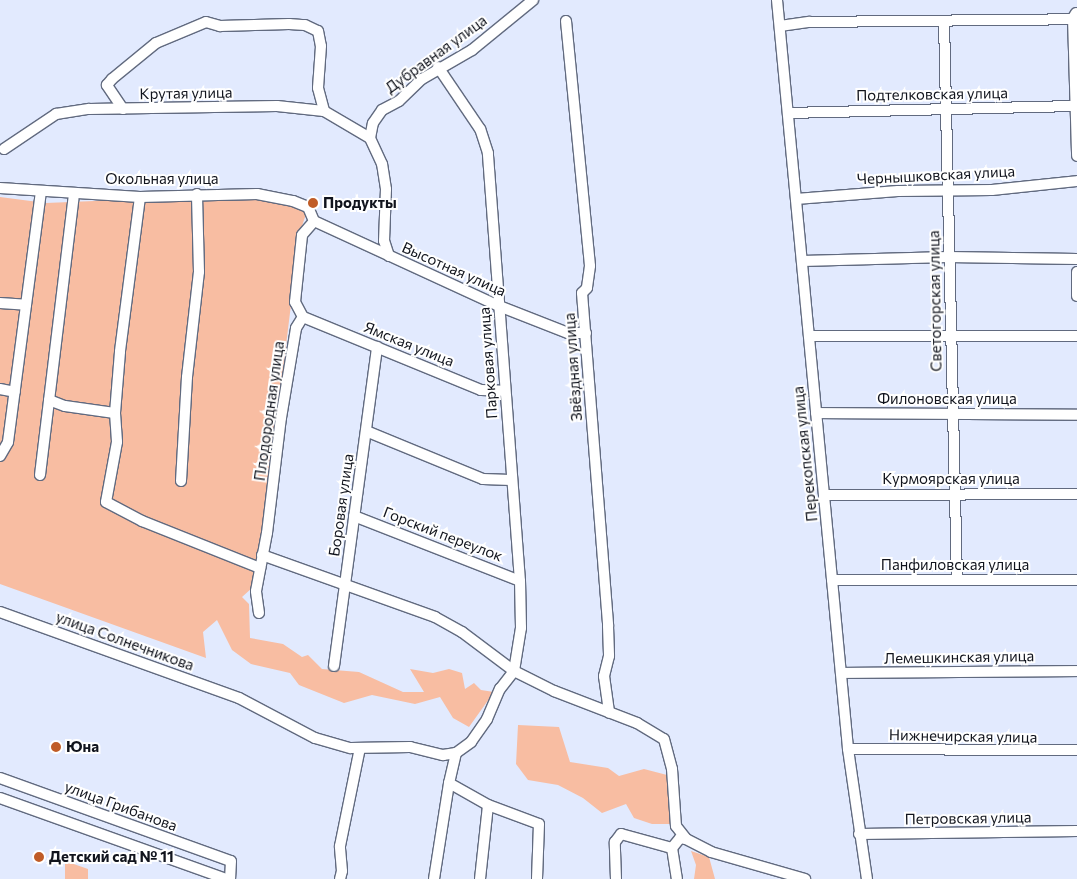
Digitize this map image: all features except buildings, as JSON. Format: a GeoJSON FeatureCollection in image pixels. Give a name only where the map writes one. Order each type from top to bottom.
{"type":"FeatureCollection","features":[{"type":"Feature","properties":{"kind":"street","name":"Дубравная улица"},"geometry":{"type":"LineString","coordinates":[[370,138],[373,123],[382,110],[399,101],[438,67],[472,50],[533,0]]}},
{"type":"Feature","properties":{"kind":"street","name":"Перекопская улица"},"geometry":{"type":"LineString","coordinates":[[777,0],[848,749],[859,834],[867,874]]}},
{"type":"Feature","properties":{"kind":"street"},"geometry":{"type":"LineString","coordinates":[[780,26],[810,22],[944,21],[1076,16],[1077,156]]}},
{"type":"Feature","properties":{"kind":"street","name":"Звёздная улица"},"geometry":{"type":"LineString","coordinates":[[566,21],[590,266],[587,288],[582,294],[608,626],[609,656],[604,676],[608,713]]}},
{"type":"Feature","properties":{"kind":"street","name":"Светогорская улица"},"geometry":{"type":"LineString","coordinates":[[944,21],[944,110],[948,190],[948,257],[957,580]]}},
{"type":"Feature","properties":{"kind":"street"},"geometry":{"type":"LineString","coordinates":[[123,109],[107,85],[112,79],[156,43],[201,23],[220,26],[305,25],[318,31],[322,46],[318,88],[324,111]]}},
{"type":"Feature","properties":{"kind":"street","name":"Парковая улица"},"geometry":{"type":"LineString","coordinates":[[438,67],[480,129],[488,153],[520,581],[522,628],[514,671]]}},
{"type":"Feature","properties":{"kind":"street","name":"Крутая улица"},"geometry":{"type":"LineString","coordinates":[[4,149],[56,114],[70,110],[277,106],[324,111],[370,138]]}},
{"type":"Feature","properties":{"kind":"street","name":"Подтелковская улица"},"geometry":{"type":"LineString","coordinates":[[788,113],[1076,106]]}},
{"type":"Feature","properties":{"kind":"street"},"geometry":{"type":"LineString","coordinates":[[370,138],[382,164],[386,189],[384,241],[389,256]]}},
{"type":"Feature","properties":{"kind":"street","name":"Чернышковская улица"},"geometry":{"type":"LineString","coordinates":[[796,199],[948,190],[992,190],[1077,181]]}},
{"type":"Feature","properties":{"kind":"street","name":"Окольная улица"},"geometry":{"type":"LineString","coordinates":[[0,188],[140,197],[197,194],[257,194],[293,201],[308,208],[314,221]]}},
{"type":"Feature","properties":{"kind":"street"},"geometry":{"type":"LineString","coordinates":[[0,456],[8,442],[41,191]]}},
{"type":"Feature","properties":{"kind":"street"},"geometry":{"type":"LineString","coordinates":[[40,476],[74,193]]}},
{"type":"Feature","properties":{"kind":"street"},"geometry":{"type":"LineString","coordinates":[[181,481],[187,377],[199,272],[197,194]]}},
{"type":"Feature","properties":{"kind":"street"},"geometry":{"type":"LineString","coordinates":[[140,197],[131,248],[116,414],[118,442],[106,502],[142,521],[260,568]]}},
{"type":"Feature","properties":{"kind":"street"},"geometry":{"type":"LineString","coordinates":[[303,318],[295,302],[302,235],[314,221]]}},
{"type":"Feature","properties":{"kind":"street","name":"Высотная улица"},"geometry":{"type":"LineString","coordinates":[[314,221],[499,306],[568,333],[586,333]]}},
{"type":"Feature","properties":{"kind":"street"},"geometry":{"type":"LineString","coordinates":[[802,261],[948,257],[1077,259]]}},
{"type":"Feature","properties":{"kind":"street"},"geometry":{"type":"LineString","coordinates":[[1077,272],[1077,296]]}},
{"type":"Feature","properties":{"kind":"street"},"geometry":{"type":"LineString","coordinates":[[0,303],[26,305]]}},
{"type":"Feature","properties":{"kind":"street","name":"Ямская улица"},"geometry":{"type":"LineString","coordinates":[[303,318],[481,390],[505,391]]}},
{"type":"Feature","properties":{"kind":"street","name":"Плодородная улица"},"geometry":{"type":"LineString","coordinates":[[259,613],[256,591],[296,328],[303,318]]}},
{"type":"Feature","properties":{"kind":"street"},"geometry":{"type":"LineString","coordinates":[[809,336],[1077,336]]}},
{"type":"Feature","properties":{"kind":"street","name":"Боровая улица"},"geometry":{"type":"LineString","coordinates":[[334,666],[377,348]]}},
{"type":"Feature","properties":{"kind":"street"},"geometry":{"type":"LineString","coordinates":[[0,389],[15,392]]}},
{"type":"Feature","properties":{"kind":"street"},"geometry":{"type":"LineString","coordinates":[[49,400],[65,406],[116,414]]}},
{"type":"Feature","properties":{"kind":"street","name":"Филоновская улица"},"geometry":{"type":"LineString","coordinates":[[816,414],[1077,415]]}},
{"type":"Feature","properties":{"kind":"street"},"geometry":{"type":"LineString","coordinates":[[366,431],[483,479],[511,480]]}},
{"type":"Feature","properties":{"kind":"street","name":"Курмоярская улица"},"geometry":{"type":"LineString","coordinates":[[824,495],[1077,494]]}},
{"type":"Feature","properties":{"kind":"street","name":"Горский переулок"},"geometry":{"type":"LineString","coordinates":[[354,516],[520,581]]}},
{"type":"Feature","properties":{"kind":"street"},"geometry":{"type":"LineString","coordinates":[[262,555],[435,617],[462,632],[514,671],[608,713],[637,723],[664,739],[672,769],[676,826],[686,839]]}},
{"type":"Feature","properties":{"kind":"street","name":"Панфиловская улица"},"geometry":{"type":"LineString","coordinates":[[832,580],[1077,580]]}},
{"type":"Feature","properties":{"kind":"street","name":"улица Солнечникова"},"geometry":{"type":"LineString","coordinates":[[0,612],[239,698],[315,738],[360,748],[410,747],[443,755],[456,753]]}},
{"type":"Feature","properties":{"kind":"street"},"geometry":{"type":"LineString","coordinates":[[434,879],[449,782],[456,753],[470,742],[487,719],[500,689],[514,671]]}},
{"type":"Feature","properties":{"kind":"street","name":"Лемешкинская улица"},"geometry":{"type":"LineString","coordinates":[[841,673],[1077,671]]}},
{"type":"Feature","properties":{"kind":"street"},"geometry":{"type":"LineString","coordinates":[[340,879],[342,871],[340,846],[360,748]]}},
{"type":"Feature","properties":{"kind":"street","name":"Нижнечирская улица"},"geometry":{"type":"LineString","coordinates":[[848,749],[1077,750]]}},
{"type":"Feature","properties":{"kind":"street","name":"улица Грибанова"},"geometry":{"type":"LineString","coordinates":[[0,778],[231,861],[228,879]]}},
{"type":"Feature","properties":{"kind":"street"},"geometry":{"type":"LineString","coordinates":[[449,782],[488,805],[539,824],[538,879]]}},
{"type":"Feature","properties":{"kind":"street"},"geometry":{"type":"LineString","coordinates":[[0,798],[228,879]]}},
{"type":"Feature","properties":{"kind":"street"},"geometry":{"type":"LineString","coordinates":[[480,879],[488,805]]}},
{"type":"Feature","properties":{"kind":"street","name":"Петровская улица"},"geometry":{"type":"LineString","coordinates":[[859,834],[1077,831]]}},
{"type":"Feature","properties":{"kind":"street"},"geometry":{"type":"LineString","coordinates":[[616,879],[617,836],[627,835],[656,846],[672,848]]}},
{"type":"Feature","properties":{"kind":"street"},"geometry":{"type":"LineString","coordinates":[[678,879],[672,848],[680,838],[686,839],[711,852],[805,879]]}},
{"type":"Feature","properties":{"kind":"street"},"geometry":{"type":"LineString","coordinates":[[858,879],[867,874]]}},
{"type":"Feature","properties":{"kind":"shaded area"},"geometry":{"type":"Polygon","coordinates":[[[239,195],[294,203],[306,214],[300,232],[267,499],[252,588],[242,597],[249,604],[250,638],[283,644],[302,657],[308,655],[322,669],[359,672],[403,692],[424,692],[410,669],[433,673],[449,669],[462,673],[465,689],[474,683],[481,690],[494,692],[469,727],[453,718],[440,697],[415,704],[372,695],[344,703],[299,685],[290,673],[251,664],[232,650],[217,620],[203,632],[206,658],[0,584],[0,197],[46,203],[239,195]]]}},
{"type":"Feature","properties":{"kind":"shaded area"},"geometry":{"type":"Polygon","coordinates":[[[518,725],[559,727],[570,762],[608,768],[619,776],[644,769],[667,775],[671,824],[652,824],[634,818],[626,804],[602,813],[583,798],[558,785],[528,780],[516,764],[518,725]]]}},
{"type":"Feature","properties":{"kind":"shaded area"},"geometry":{"type":"Polygon","coordinates":[[[691,851],[709,857],[715,879],[694,879],[696,865],[691,851]]]}},
{"type":"Feature","properties":{"kind":"shaded area"},"geometry":{"type":"Polygon","coordinates":[[[65,861],[88,869],[88,879],[65,879],[65,861]]]}},
{"type":"Feature","properties":{"kind":"place","name":"Продукты"},"geometry":{"type":"Point","coordinates":[313,203]}},
{"type":"Feature","properties":{"kind":"place","name":"Юна"},"geometry":{"type":"Point","coordinates":[56,747]}},
{"type":"Feature","properties":{"kind":"place","name":"Детский сад № 11"},"geometry":{"type":"Point","coordinates":[39,857]}}]}
